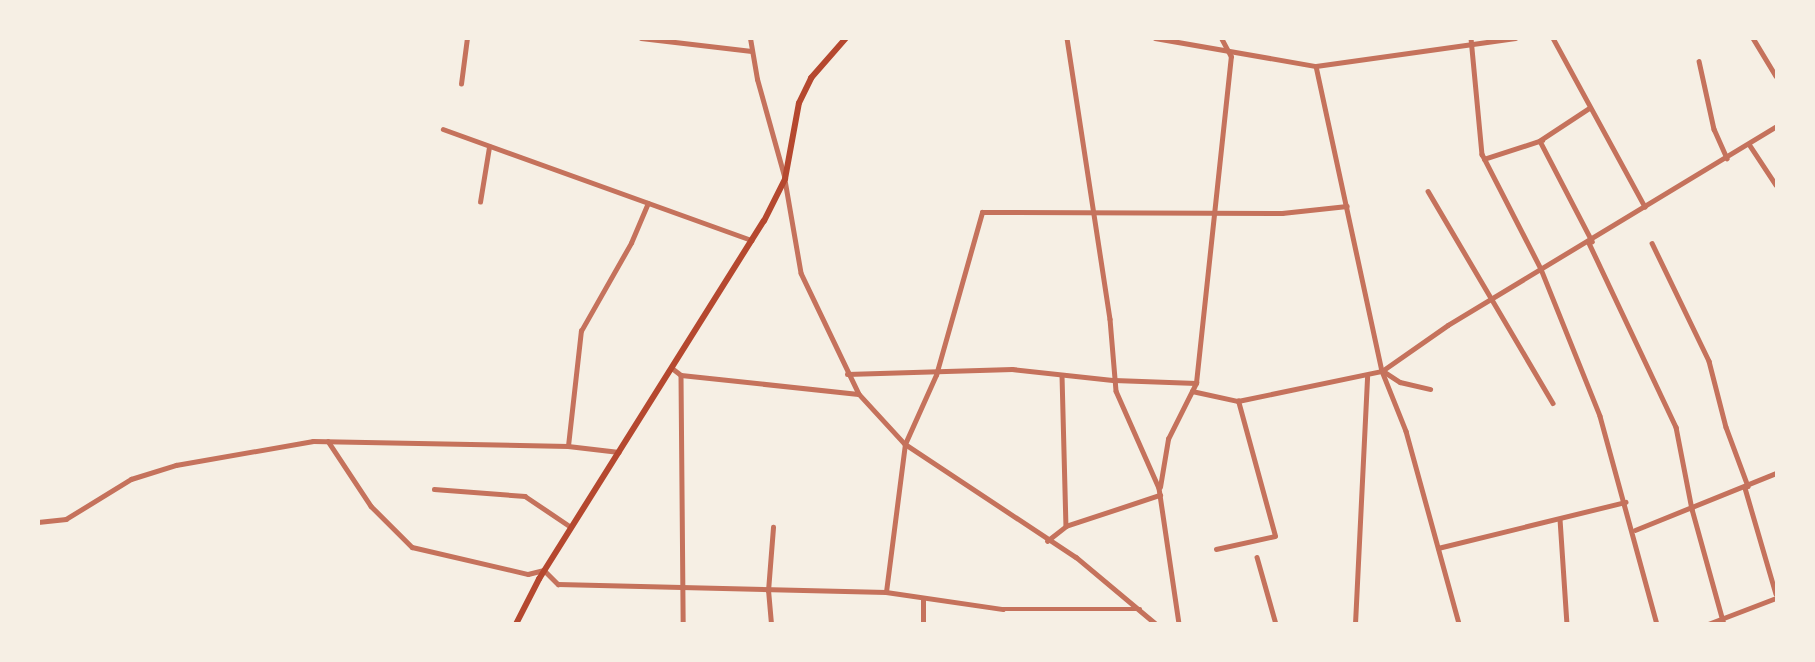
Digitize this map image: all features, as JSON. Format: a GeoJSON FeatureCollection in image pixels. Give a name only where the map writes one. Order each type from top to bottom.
{"type":"FeatureCollection","features":[{"type":"Feature","properties":{"kind":"main road"},"geometry":{"type":"LineString","coordinates":[[516,624],[544,570],[752,240],[785,179],[799,103],[811,78],[846,38]]}},
{"type":"Feature","properties":{"kind":"street"},"geometry":{"type":"LineString","coordinates":[[461,84],[467,38]]}},
{"type":"Feature","properties":{"kind":"street"},"geometry":{"type":"LineString","coordinates":[[641,38],[751,51]]}},
{"type":"Feature","properties":{"kind":"street"},"geometry":{"type":"LineString","coordinates":[[750,38],[751,51],[785,179],[800,273],[846,374],[859,394],[905,444],[1047,541],[1076,556],[1156,624]]}},
{"type":"Feature","properties":{"kind":"street"},"geometry":{"type":"LineString","coordinates":[[1067,38],[1110,319],[1114,380],[1122,412],[1160,491],[1180,624]]}},
{"type":"Feature","properties":{"kind":"street"},"geometry":{"type":"LineString","coordinates":[[1155,38],[1316,66],[1515,38]]}},
{"type":"Feature","properties":{"kind":"street"},"geometry":{"type":"LineString","coordinates":[[1160,491],[1168,439],[1196,383],[1231,58],[1221,38]]}},
{"type":"Feature","properties":{"kind":"street"},"geometry":{"type":"LineString","coordinates":[[1471,38],[1484,159],[1541,269],[1600,416],[1635,530],[1657,624]]}},
{"type":"Feature","properties":{"kind":"street"},"geometry":{"type":"LineString","coordinates":[[1553,38],[1645,207]]}},
{"type":"Feature","properties":{"kind":"street"},"geometry":{"type":"LineString","coordinates":[[1753,38],[1776,76]]}},
{"type":"Feature","properties":{"kind":"street"},"geometry":{"type":"LineString","coordinates":[[1699,61],[1714,128],[1727,158]]}},
{"type":"Feature","properties":{"kind":"street"},"geometry":{"type":"LineString","coordinates":[[1316,66],[1382,371],[1406,431],[1459,624]]}},
{"type":"Feature","properties":{"kind":"street"},"geometry":{"type":"LineString","coordinates":[[1484,159],[1542,140],[1590,108]]}},
{"type":"Feature","properties":{"kind":"street"},"geometry":{"type":"LineString","coordinates":[[1192,391],[1238,401],[1367,377],[1382,371],[1490,300],[1591,242],[1776,126]]}},
{"type":"Feature","properties":{"kind":"street"},"geometry":{"type":"LineString","coordinates":[[443,130],[752,240]]}},
{"type":"Feature","properties":{"kind":"street"},"geometry":{"type":"LineString","coordinates":[[1542,140],[1676,427],[1692,509],[1723,621]]}},
{"type":"Feature","properties":{"kind":"street"},"geometry":{"type":"LineString","coordinates":[[1749,145],[1776,186]]}},
{"type":"Feature","properties":{"kind":"street"},"geometry":{"type":"LineString","coordinates":[[480,202],[489,148]]}},
{"type":"Feature","properties":{"kind":"street"},"geometry":{"type":"LineString","coordinates":[[1428,191],[1490,300],[1553,402]]}},
{"type":"Feature","properties":{"kind":"street"},"geometry":{"type":"LineString","coordinates":[[568,446],[581,331],[631,243],[648,203]]}},
{"type":"Feature","properties":{"kind":"street"},"geometry":{"type":"LineString","coordinates":[[886,593],[905,444],[936,374],[982,212],[1282,214],[1347,205]]}},
{"type":"Feature","properties":{"kind":"street"},"geometry":{"type":"LineString","coordinates":[[1652,243],[1709,361],[1776,596],[1723,621],[1708,624]]}},
{"type":"Feature","properties":{"kind":"street"},"geometry":{"type":"LineString","coordinates":[[672,368],[681,375],[859,394]]}},
{"type":"Feature","properties":{"kind":"street"},"geometry":{"type":"LineString","coordinates":[[846,374],[936,374],[1012,369],[1114,380],[1196,383]]}},
{"type":"Feature","properties":{"kind":"street"},"geometry":{"type":"LineString","coordinates":[[1382,371],[1400,382],[1430,389]]}},
{"type":"Feature","properties":{"kind":"street"},"geometry":{"type":"LineString","coordinates":[[681,375],[683,624]]}},
{"type":"Feature","properties":{"kind":"street"},"geometry":{"type":"LineString","coordinates":[[1062,375],[1066,526]]}},
{"type":"Feature","properties":{"kind":"street"},"geometry":{"type":"LineString","coordinates":[[1355,624],[1367,377]]}},
{"type":"Feature","properties":{"kind":"street"},"geometry":{"type":"LineString","coordinates":[[1216,550],[1275,536],[1238,401]]}},
{"type":"Feature","properties":{"kind":"street"},"geometry":{"type":"LineString","coordinates":[[328,441],[372,506],[412,547],[528,574],[544,570],[558,584],[886,593],[1003,609],[1140,609]]}},
{"type":"Feature","properties":{"kind":"street"},"geometry":{"type":"LineString","coordinates":[[38,522],[66,519],[131,479],[176,465],[328,441],[568,446],[619,452]]}},
{"type":"Feature","properties":{"kind":"street"},"geometry":{"type":"LineString","coordinates":[[1635,530],[1747,487],[1776,473]]}},
{"type":"Feature","properties":{"kind":"street"},"geometry":{"type":"LineString","coordinates":[[434,489],[525,496],[571,527]]}},
{"type":"Feature","properties":{"kind":"street"},"geometry":{"type":"LineString","coordinates":[[1047,541],[1066,526],[1160,491]]}},
{"type":"Feature","properties":{"kind":"street"},"geometry":{"type":"LineString","coordinates":[[1438,548],[1625,502]]}},
{"type":"Feature","properties":{"kind":"street"},"geometry":{"type":"LineString","coordinates":[[1560,519],[1567,624]]}},
{"type":"Feature","properties":{"kind":"street"},"geometry":{"type":"LineString","coordinates":[[771,624],[768,591],[772,527]]}},
{"type":"Feature","properties":{"kind":"street"},"geometry":{"type":"LineString","coordinates":[[1258,556],[1276,624]]}},
{"type":"Feature","properties":{"kind":"street"},"geometry":{"type":"LineString","coordinates":[[923,600],[923,624]]}}]}
